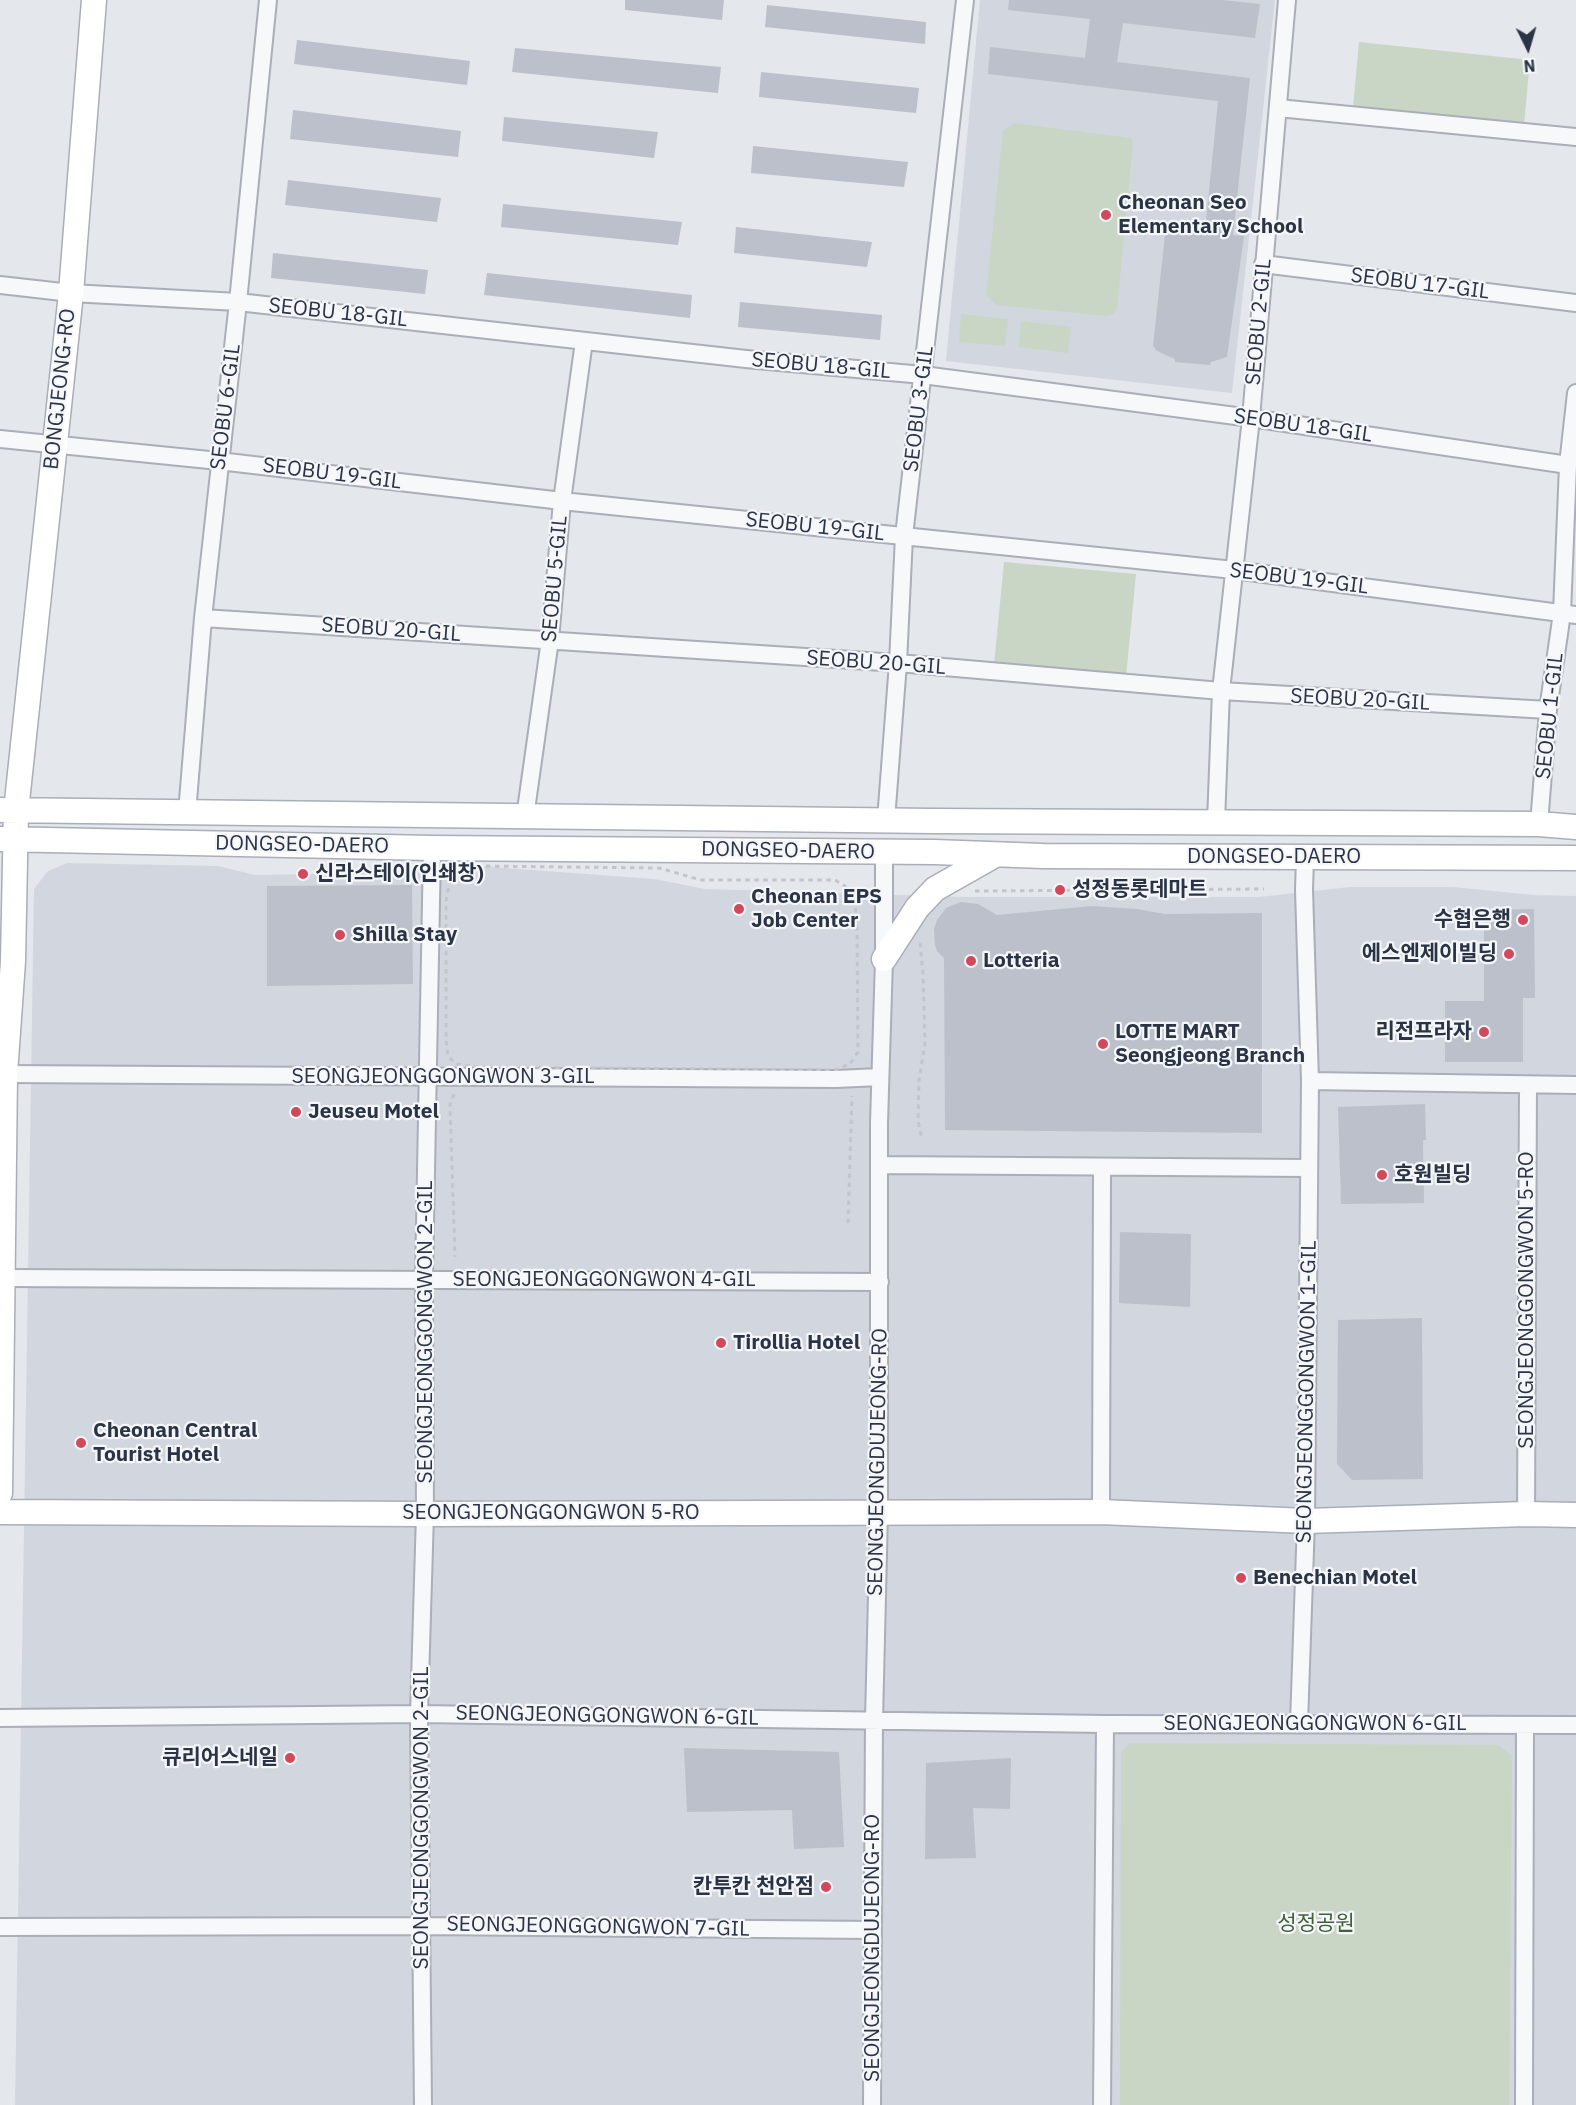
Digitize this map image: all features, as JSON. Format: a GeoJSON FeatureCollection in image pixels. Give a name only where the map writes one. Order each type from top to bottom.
{"type":"FeatureCollection","features":[{"type":"Feature","properties":{"kind":"street","name":"BONGJEONG-RO"},"geometry":{"type":"LineString","coordinates":[[0,1493],[5,1074],[12,961],[5,809],[19,778],[70,293],[94,0]]}},
{"type":"Feature","properties":{"kind":"street","name":"SEOBU 6-GIL"},"geometry":{"type":"LineString","coordinates":[[187,813],[203,618],[268,0]]}},
{"type":"Feature","properties":{"kind":"street","name":"SEOBU 3-GIL"},"geometry":{"type":"LineString","coordinates":[[886,820],[898,663],[904,536],[965,0]]}},
{"type":"Feature","properties":{"kind":"street","name":"SEOBU 2-GIL"},"geometry":{"type":"LineString","coordinates":[[1215,822],[1221,692],[1251,418],[1287,0]]}},
{"type":"Feature","properties":{"kind":"street"},"geometry":{"type":"LineString","coordinates":[[1278,108],[1576,137]]}},
{"type":"Feature","properties":{"kind":"street","name":"SEOBU 17-GIL"},"geometry":{"type":"LineString","coordinates":[[1263,264],[1576,303]]}},
{"type":"Feature","properties":{"kind":"street","name":"SEOBU 18-GIL"},"geometry":{"type":"LineString","coordinates":[[0,285],[70,293],[238,302],[746,359],[923,375],[1251,418],[1568,465]]}},
{"type":"Feature","properties":{"kind":"street","name":"SEOBU 5-GIL"},"geometry":{"type":"LineString","coordinates":[[525,817],[550,640],[562,501],[584,341]]}},
{"type":"Feature","properties":{"kind":"street","name":"SEOBU 1-GIL"},"geometry":{"type":"LineString","coordinates":[[1539,824],[1548,710],[1569,614],[1568,465],[1576,393]]}},
{"type":"Feature","properties":{"kind":"street","name":"SEOBU 19-GIL"},"geometry":{"type":"LineString","coordinates":[[0,440],[219,461],[562,501],[1234,570],[1569,614]]}},
{"type":"Feature","properties":{"kind":"street","name":"SEOBU 20-GIL"},"geometry":{"type":"LineString","coordinates":[[203,618],[898,663],[1221,692],[1548,710]]}},
{"type":"Feature","properties":{"kind":"street","name":"DONGSEO-DAERO"},"geometry":{"type":"LineString","coordinates":[[5,809],[525,817],[1539,824],[1576,827]]}},
{"type":"Feature","properties":{"kind":"street","name":"SEONGJEONGDUJEONG-RO"},"geometry":{"type":"LineString","coordinates":[[872,2105],[874,1720],[879,1512],[880,1077],[886,820]]}},
{"type":"Feature","properties":{"kind":"street","name":"DONGSEO-DAERO"},"geometry":{"type":"LineString","coordinates":[[8,839],[432,848],[995,855],[1576,858]]}},
{"type":"Feature","properties":{"kind":"street","name":"SEONGJEONGGONGWON 2-GIL"},"geometry":{"type":"LineString","coordinates":[[423,2105],[419,1714],[425,1514],[424,1278],[432,848]]}},
{"type":"Feature","properties":{"kind":"street"},"geometry":{"type":"LineString","coordinates":[[884,959],[917,908],[935,889],[995,855]]}},
{"type":"Feature","properties":{"kind":"street","name":"SEONGJEONGGONGWON 1-GIL"},"geometry":{"type":"LineString","coordinates":[[1299,1723],[1306,1521],[1310,1081],[1305,858]]}},
{"type":"Feature","properties":{"kind":"street","name":"SEONGJEONGGONGWON 3-GIL"},"geometry":{"type":"LineString","coordinates":[[5,1074],[836,1079],[880,1077]]}},
{"type":"Feature","properties":{"kind":"street"},"geometry":{"type":"LineString","coordinates":[[1310,1081],[1576,1085]]}},
{"type":"Feature","properties":{"kind":"street","name":"SEONGJEONGGONGWON 5-RO"},"geometry":{"type":"LineString","coordinates":[[1526,1514],[1528,1085]]}},
{"type":"Feature","properties":{"kind":"street"},"geometry":{"type":"LineString","coordinates":[[880,1165],[1309,1168]]}},
{"type":"Feature","properties":{"kind":"street"},"geometry":{"type":"LineString","coordinates":[[1101,1512],[1102,1168]]}},
{"type":"Feature","properties":{"kind":"street","name":"SEONGJEONGGONGWON 4-GIL"},"geometry":{"type":"LineString","coordinates":[[4,1278],[424,1278],[880,1282]]}},
{"type":"Feature","properties":{"kind":"street","name":"SEONGJEONGGONGWON 5-RO"},"geometry":{"type":"LineString","coordinates":[[0,1512],[425,1514],[1101,1512],[1306,1521],[1526,1514],[1576,1515]]}},
{"type":"Feature","properties":{"kind":"street","name":"SEONGJEONGGONGWON 6-GIL"},"geometry":{"type":"LineString","coordinates":[[0,1718],[419,1714],[1105,1724],[1576,1725]]}},
{"type":"Feature","properties":{"kind":"street"},"geometry":{"type":"LineString","coordinates":[[1102,2105],[1105,1724]]}},
{"type":"Feature","properties":{"kind":"street"},"geometry":{"type":"LineString","coordinates":[[1524,2105],[1525,1725]]}},
{"type":"Feature","properties":{"kind":"street","name":"SEONGJEONGGONGWON 7-GIL"},"geometry":{"type":"LineString","coordinates":[[0,1926],[422,1926],[872,1930]]}},
{"type":"Feature","properties":{"kind":"path"},"geometry":{"type":"LineString","coordinates":[[477,866],[488,866],[658,868],[702,880],[836,880],[845,886],[855,903],[858,1052],[850,1064],[835,1070],[477,1067],[456,1064],[448,1056],[446,1041],[446,902],[450,879],[455,872],[477,866]]}},
{"type":"Feature","properties":{"kind":"path"},"geometry":{"type":"LineString","coordinates":[[973,891],[1264,889]]}},
{"type":"Feature","properties":{"kind":"path"},"geometry":{"type":"LineString","coordinates":[[920,938],[925,1043],[919,1081],[918,1120],[922,1140]]}},
{"type":"Feature","properties":{"kind":"path"},"geometry":{"type":"LineString","coordinates":[[455,1257],[450,1105],[454,1092],[460,1089]]}},
{"type":"Feature","properties":{"kind":"path"},"geometry":{"type":"LineString","coordinates":[[848,1223],[852,1095]]}},
{"type":"Feature","properties":{"kind":"shaded area","name":"Cheonan Seo Elementary School"},"geometry":{"type":"Polygon","coordinates":[[[980,0],[1275,0],[1232,393],[946,361],[980,0]]]}},
{"type":"Feature","properties":{"kind":"shaded area"},"geometry":{"type":"Polygon","coordinates":[[[67,863],[218,866],[255,875],[319,874],[342,869],[477,866],[654,879],[705,889],[964,897],[1259,897],[1350,887],[1453,887],[1533,895],[1576,896],[1576,2105],[15,2105],[34,889],[48,871],[67,863]]]}},
{"type":"Feature","properties":{"kind":"green space"},"geometry":{"type":"Polygon","coordinates":[[[1359,42],[1530,60],[1524,125],[1353,108],[1359,42]]]}},
{"type":"Feature","properties":{"kind":"green space"},"geometry":{"type":"Polygon","coordinates":[[[1014,123],[1131,138],[1133,143],[1117,309],[1113,314],[1107,316],[996,305],[986,295],[1003,131],[1014,123]]]}},
{"type":"Feature","properties":{"kind":"green space"},"geometry":{"type":"Polygon","coordinates":[[[961,314],[1008,319],[1005,346],[959,342],[961,314]]]}},
{"type":"Feature","properties":{"kind":"green space"},"geometry":{"type":"Polygon","coordinates":[[[1021,321],[1071,327],[1068,353],[1019,347],[1021,321]]]}},
{"type":"Feature","properties":{"kind":"green space"},"geometry":{"type":"Polygon","coordinates":[[[1004,562],[1136,574],[1126,677],[994,665],[1004,562]]]}},
{"type":"Feature","properties":{"kind":"green space","name":"성정공원"},"geometry":{"type":"Polygon","coordinates":[[[1129,1743],[1499,1745],[1512,1756],[1509,2105],[1120,2105],[1121,1753],[1129,1743]]]}},
{"type":"Feature","properties":{"kind":"building"},"geometry":{"type":"Polygon","coordinates":[[[625,0],[724,0],[722,20],[625,10],[625,0]]]}},
{"type":"Feature","properties":{"kind":"building"},"geometry":{"type":"Polygon","coordinates":[[[1009,0],[1223,0],[1260,4],[1255,38],[1123,23],[1117,62],[1250,78],[1233,235],[1244,236],[1227,357],[1211,362],[1210,365],[1175,362],[1175,359],[1157,351],[1153,346],[1166,225],[1205,231],[1218,101],[988,74],[990,47],[1085,58],[1090,19],[1008,10],[1009,0]]]}},
{"type":"Feature","properties":{"kind":"building"},"geometry":{"type":"Polygon","coordinates":[[[767,5],[926,22],[925,44],[765,27],[767,5]]]}},
{"type":"Feature","properties":{"kind":"building"},"geometry":{"type":"Polygon","coordinates":[[[297,40],[470,61],[467,85],[294,64],[297,40]]]}},
{"type":"Feature","properties":{"kind":"building"},"geometry":{"type":"Polygon","coordinates":[[[515,48],[721,67],[718,93],[512,72],[515,48]]]}},
{"type":"Feature","properties":{"kind":"building"},"geometry":{"type":"Polygon","coordinates":[[[761,72],[919,88],[916,113],[759,97],[761,72]]]}},
{"type":"Feature","properties":{"kind":"building"},"geometry":{"type":"Polygon","coordinates":[[[293,110],[461,131],[458,157],[290,139],[293,110]]]}},
{"type":"Feature","properties":{"kind":"building"},"geometry":{"type":"Polygon","coordinates":[[[504,117],[658,132],[654,158],[502,141],[504,117]]]}},
{"type":"Feature","properties":{"kind":"building"},"geometry":{"type":"Polygon","coordinates":[[[753,146],[908,162],[904,187],[751,173],[753,146]]]}},
{"type":"Feature","properties":{"kind":"building"},"geometry":{"type":"Polygon","coordinates":[[[288,180],[441,198],[437,222],[285,205],[288,180]]]}},
{"type":"Feature","properties":{"kind":"building"},"geometry":{"type":"Polygon","coordinates":[[[503,204],[682,222],[678,245],[501,227],[503,204]]]}},
{"type":"Feature","properties":{"kind":"building"},"geometry":{"type":"Polygon","coordinates":[[[736,227],[872,242],[867,267],[734,253],[736,227]]]}},
{"type":"Feature","properties":{"kind":"building"},"geometry":{"type":"Polygon","coordinates":[[[273,253],[428,270],[425,294],[271,278],[273,253]]]}},
{"type":"Feature","properties":{"kind":"building"},"geometry":{"type":"Polygon","coordinates":[[[487,273],[692,295],[690,318],[484,295],[487,273]]]}},
{"type":"Feature","properties":{"kind":"building"},"geometry":{"type":"Polygon","coordinates":[[[740,302],[882,315],[880,340],[738,327],[740,302]]]}},
{"type":"Feature","properties":{"kind":"building","name":"Shilla Stay"},"geometry":{"type":"Polygon","coordinates":[[[412,885],[413,984],[267,986],[267,886],[412,885]]]}},
{"type":"Feature","properties":{"kind":"building","name":"LOTTE MART Seongjeong Branch"},"geometry":{"type":"Polygon","coordinates":[[[961,902],[978,904],[997,915],[1092,906],[1137,909],[1165,914],[1262,913],[1262,1133],[945,1130],[944,958],[937,951],[934,929],[937,920],[946,908],[961,902]]]}},
{"type":"Feature","properties":{"kind":"building"},"geometry":{"type":"Polygon","coordinates":[[[1534,909],[1535,998],[1523,998],[1523,1062],[1445,1062],[1445,1001],[1484,1001],[1484,910],[1534,909]]]}},
{"type":"Feature","properties":{"kind":"building","name":"호원빌딩"},"geometry":{"type":"Polygon","coordinates":[[[1425,1104],[1424,1203],[1341,1204],[1338,1107],[1425,1104]]]}},
{"type":"Feature","properties":{"kind":"building"},"geometry":{"type":"Polygon","coordinates":[[[1120,1232],[1191,1234],[1190,1307],[1119,1303],[1120,1232]]]}},
{"type":"Feature","properties":{"kind":"building"},"geometry":{"type":"Polygon","coordinates":[[[1422,1318],[1423,1479],[1352,1480],[1337,1464],[1338,1320],[1422,1318]]]}},
{"type":"Feature","properties":{"kind":"building"},"geometry":{"type":"Polygon","coordinates":[[[684,1748],[839,1752],[844,1847],[794,1849],[792,1810],[687,1812],[684,1748]]]}},
{"type":"Feature","properties":{"kind":"building"},"geometry":{"type":"Polygon","coordinates":[[[1011,1758],[1010,1809],[973,1808],[976,1858],[925,1859],[926,1763],[1011,1758]]]}},
{"type":"Feature","properties":{"kind":"place","name":"Cheonan Seo Elementary School"},"geometry":{"type":"Point","coordinates":[1106,215]}},
{"type":"Feature","properties":{"kind":"place","name":"신라스테이(인쇄창)"},"geometry":{"type":"Point","coordinates":[303,874]}},
{"type":"Feature","properties":{"kind":"place","name":"성정동롯데마트"},"geometry":{"type":"Point","coordinates":[1060,890]}},
{"type":"Feature","properties":{"kind":"place","name":"Cheonan EPS Job Center"},"geometry":{"type":"Point","coordinates":[739,909]}},
{"type":"Feature","properties":{"kind":"place","name":"수협은행"},"geometry":{"type":"Point","coordinates":[1523,920]}},
{"type":"Feature","properties":{"kind":"place","name":"Shilla Stay"},"geometry":{"type":"Point","coordinates":[340,935]}},
{"type":"Feature","properties":{"kind":"place","name":"에스엔제이빌딩"},"geometry":{"type":"Point","coordinates":[1509,954]}},
{"type":"Feature","properties":{"kind":"place","name":"Lotteria"},"geometry":{"type":"Point","coordinates":[971,961]}},
{"type":"Feature","properties":{"kind":"place","name":"리전프라자"},"geometry":{"type":"Point","coordinates":[1484,1032]}},
{"type":"Feature","properties":{"kind":"place","name":"LOTTE MART Seongjeong Branch"},"geometry":{"type":"Point","coordinates":[1103,1044]}},
{"type":"Feature","properties":{"kind":"place","name":"Jeuseu Motel"},"geometry":{"type":"Point","coordinates":[296,1112]}},
{"type":"Feature","properties":{"kind":"place","name":"호원빌딩"},"geometry":{"type":"Point","coordinates":[1382,1175]}},
{"type":"Feature","properties":{"kind":"place","name":"Tirollia Hotel"},"geometry":{"type":"Point","coordinates":[721,1343]}},
{"type":"Feature","properties":{"kind":"place","name":"Cheonan Central Tourist Hotel"},"geometry":{"type":"Point","coordinates":[81,1443]}},
{"type":"Feature","properties":{"kind":"place","name":"Benechian Motel"},"geometry":{"type":"Point","coordinates":[1241,1578]}},
{"type":"Feature","properties":{"kind":"place","name":"큐리어스네일"},"geometry":{"type":"Point","coordinates":[290,1758]}},
{"type":"Feature","properties":{"kind":"place","name":"칸투칸 천안점"},"geometry":{"type":"Point","coordinates":[826,1887]}}]}
